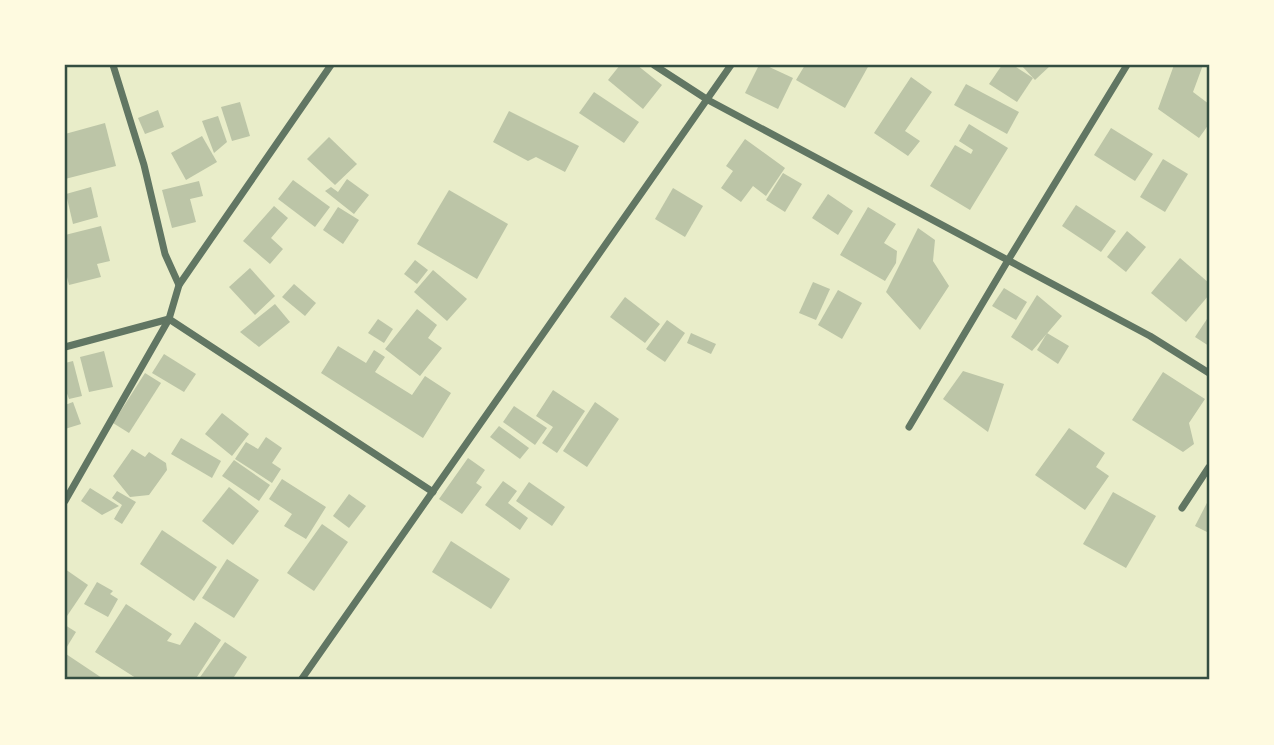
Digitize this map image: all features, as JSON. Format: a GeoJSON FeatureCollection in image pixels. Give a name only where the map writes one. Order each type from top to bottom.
{"type":"FeatureCollection","features":[{"type":"Feature","properties":{"kind":"street"},"geometry":{"type":"LineString","coordinates":[[113,65],[144,166],[165,254],[179,285]]}},
{"type":"Feature","properties":{"kind":"street"},"geometry":{"type":"LineString","coordinates":[[65,501],[169,319],[179,285],[331,65]]}},
{"type":"Feature","properties":{"kind":"street"},"geometry":{"type":"LineString","coordinates":[[654,65],[708,100],[1150,336],[1209,373]]}},
{"type":"Feature","properties":{"kind":"street"},"geometry":{"type":"LineString","coordinates":[[301,680],[731,65]]}},
{"type":"Feature","properties":{"kind":"street"},"geometry":{"type":"LineString","coordinates":[[909,427],[1128,65]]}},
{"type":"Feature","properties":{"kind":"street"},"geometry":{"type":"LineString","coordinates":[[65,347],[169,319],[433,492]]}},
{"type":"Feature","properties":{"kind":"street"},"geometry":{"type":"LineString","coordinates":[[1182,508],[1209,467]]}},
{"type":"Feature","properties":{"kind":"building"},"geometry":{"type":"Polygon","coordinates":[[[620,65],[637,65],[662,85],[643,109],[608,80],[620,65]]]}},
{"type":"Feature","properties":{"kind":"building"},"geometry":{"type":"Polygon","coordinates":[[[759,65],[765,65],[793,78],[778,109],[745,93],[759,65]]]}},
{"type":"Feature","properties":{"kind":"building"},"geometry":{"type":"Polygon","coordinates":[[[805,65],[869,65],[845,108],[796,80],[805,65]]]}},
{"type":"Feature","properties":{"kind":"building"},"geometry":{"type":"Polygon","coordinates":[[[1002,65],[1013,65],[1033,78],[1017,102],[989,84],[1002,65]]]}},
{"type":"Feature","properties":{"kind":"building"},"geometry":{"type":"Polygon","coordinates":[[[1021,65],[1051,65],[1035,80],[1021,65]]]}},
{"type":"Feature","properties":{"kind":"building"},"geometry":{"type":"Polygon","coordinates":[[[1174,65],[1203,65],[1193,92],[1209,104],[1209,124],[1199,138],[1158,109],[1174,65]]]}},
{"type":"Feature","properties":{"kind":"building"},"geometry":{"type":"Polygon","coordinates":[[[911,77],[932,92],[905,131],[920,141],[908,156],[874,133],[911,77]]]}},
{"type":"Feature","properties":{"kind":"building"},"geometry":{"type":"Polygon","coordinates":[[[966,84],[1019,112],[1007,134],[954,105],[966,84]]]}},
{"type":"Feature","properties":{"kind":"building"},"geometry":{"type":"Polygon","coordinates":[[[594,92],[639,122],[624,143],[579,113],[594,92]]]}},
{"type":"Feature","properties":{"kind":"building"},"geometry":{"type":"Polygon","coordinates":[[[240,102],[250,136],[232,141],[221,107],[240,102]]]}},
{"type":"Feature","properties":{"kind":"building"},"geometry":{"type":"Polygon","coordinates":[[[158,110],[164,127],[145,134],[138,118],[158,110]]]}},
{"type":"Feature","properties":{"kind":"building"},"geometry":{"type":"Polygon","coordinates":[[[509,111],[579,146],[565,172],[536,157],[528,161],[493,142],[509,111]]]}},
{"type":"Feature","properties":{"kind":"building"},"geometry":{"type":"Polygon","coordinates":[[[218,116],[227,142],[214,153],[202,121],[218,116]]]}},
{"type":"Feature","properties":{"kind":"building"},"geometry":{"type":"Polygon","coordinates":[[[105,123],[116,166],[65,179],[65,134],[105,123]]]}},
{"type":"Feature","properties":{"kind":"building"},"geometry":{"type":"Polygon","coordinates":[[[969,124],[1008,148],[970,210],[930,186],[955,145],[971,154],[973,150],[959,141],[969,124]]]}},
{"type":"Feature","properties":{"kind":"building"},"geometry":{"type":"Polygon","coordinates":[[[1111,128],[1153,154],[1135,181],[1094,155],[1111,128]]]}},
{"type":"Feature","properties":{"kind":"building"},"geometry":{"type":"Polygon","coordinates":[[[202,136],[217,162],[186,180],[171,153],[202,136]]]}},
{"type":"Feature","properties":{"kind":"building"},"geometry":{"type":"Polygon","coordinates":[[[329,137],[357,164],[335,185],[307,159],[329,137]]]}},
{"type":"Feature","properties":{"kind":"building"},"geometry":{"type":"Polygon","coordinates":[[[745,139],[785,168],[766,196],[753,186],[741,202],[721,188],[733,171],[726,166],[745,139]]]}},
{"type":"Feature","properties":{"kind":"building"},"geometry":{"type":"Polygon","coordinates":[[[1163,159],[1188,174],[1165,212],[1140,197],[1163,159]]]}},
{"type":"Feature","properties":{"kind":"building"},"geometry":{"type":"Polygon","coordinates":[[[783,173],[802,184],[785,212],[766,200],[783,173]]]}},
{"type":"Feature","properties":{"kind":"building"},"geometry":{"type":"Polygon","coordinates":[[[347,179],[369,195],[354,214],[325,191],[331,187],[338,192],[347,179]]]}},
{"type":"Feature","properties":{"kind":"building"},"geometry":{"type":"Polygon","coordinates":[[[293,180],[330,207],[315,227],[278,199],[293,180]]]}},
{"type":"Feature","properties":{"kind":"building"},"geometry":{"type":"Polygon","coordinates":[[[199,181],[203,196],[190,199],[196,222],[172,228],[162,190],[199,181]]]}},
{"type":"Feature","properties":{"kind":"building"},"geometry":{"type":"Polygon","coordinates":[[[91,187],[98,217],[73,224],[66,194],[91,187]]]}},
{"type":"Feature","properties":{"kind":"building"},"geometry":{"type":"Polygon","coordinates":[[[673,188],[703,206],[685,237],[655,219],[673,188]]]}},
{"type":"Feature","properties":{"kind":"building"},"geometry":{"type":"Polygon","coordinates":[[[449,190],[508,224],[477,279],[417,244],[449,190]]]}},
{"type":"Feature","properties":{"kind":"building"},"geometry":{"type":"Polygon","coordinates":[[[828,194],[853,211],[838,235],[812,218],[828,194]]]}},
{"type":"Feature","properties":{"kind":"building"},"geometry":{"type":"Polygon","coordinates":[[[1076,205],[1116,231],[1101,252],[1062,226],[1076,205]]]}},
{"type":"Feature","properties":{"kind":"building"},"geometry":{"type":"Polygon","coordinates":[[[274,206],[288,218],[271,238],[283,249],[270,264],[243,241],[274,206]]]}},
{"type":"Feature","properties":{"kind":"building"},"geometry":{"type":"Polygon","coordinates":[[[338,207],[359,220],[343,244],[323,230],[338,207]]]}},
{"type":"Feature","properties":{"kind":"building"},"geometry":{"type":"Polygon","coordinates":[[[868,207],[896,224],[884,243],[897,251],[896,263],[885,281],[840,255],[868,207]]]}},
{"type":"Feature","properties":{"kind":"building"},"geometry":{"type":"Polygon","coordinates":[[[101,226],[110,261],[97,264],[101,277],[69,285],[65,269],[65,235],[101,226]]]}},
{"type":"Feature","properties":{"kind":"building"},"geometry":{"type":"Polygon","coordinates":[[[918,228],[935,240],[933,261],[949,286],[920,330],[886,292],[918,228]]]}},
{"type":"Feature","properties":{"kind":"building"},"geometry":{"type":"Polygon","coordinates":[[[1127,231],[1146,247],[1126,272],[1107,257],[1127,231]]]}},
{"type":"Feature","properties":{"kind":"building"},"geometry":{"type":"Polygon","coordinates":[[[1180,258],[1209,283],[1209,295],[1186,322],[1151,293],[1180,258]]]}},
{"type":"Feature","properties":{"kind":"building"},"geometry":{"type":"Polygon","coordinates":[[[415,260],[428,270],[417,284],[404,274],[415,260]]]}},
{"type":"Feature","properties":{"kind":"building"},"geometry":{"type":"Polygon","coordinates":[[[250,268],[275,296],[255,315],[229,287],[250,268]]]}},
{"type":"Feature","properties":{"kind":"building"},"geometry":{"type":"Polygon","coordinates":[[[433,270],[467,299],[447,321],[414,292],[433,270]]]}},
{"type":"Feature","properties":{"kind":"building"},"geometry":{"type":"Polygon","coordinates":[[[813,282],[830,289],[816,320],[799,313],[813,282]]]}},
{"type":"Feature","properties":{"kind":"building"},"geometry":{"type":"Polygon","coordinates":[[[294,284],[316,303],[305,316],[282,297],[294,284]]]}},
{"type":"Feature","properties":{"kind":"building"},"geometry":{"type":"Polygon","coordinates":[[[1004,288],[1027,302],[1016,320],[992,306],[1004,288]]]}},
{"type":"Feature","properties":{"kind":"building"},"geometry":{"type":"Polygon","coordinates":[[[838,290],[862,303],[842,339],[818,325],[838,290]]]}},
{"type":"Feature","properties":{"kind":"building"},"geometry":{"type":"Polygon","coordinates":[[[1037,295],[1062,316],[1032,351],[1011,337],[1037,295]]]}},
{"type":"Feature","properties":{"kind":"building"},"geometry":{"type":"Polygon","coordinates":[[[625,297],[660,324],[645,343],[610,317],[625,297]]]}},
{"type":"Feature","properties":{"kind":"building"},"geometry":{"type":"Polygon","coordinates":[[[275,304],[290,322],[259,347],[240,332],[275,304]]]}},
{"type":"Feature","properties":{"kind":"building"},"geometry":{"type":"Polygon","coordinates":[[[417,309],[437,325],[428,338],[442,348],[420,376],[385,349],[417,309]]]}},
{"type":"Feature","properties":{"kind":"building"},"geometry":{"type":"Polygon","coordinates":[[[1209,316],[1209,346],[1195,337],[1209,316]]]}},
{"type":"Feature","properties":{"kind":"building"},"geometry":{"type":"Polygon","coordinates":[[[378,319],[393,329],[384,343],[368,333],[378,319]]]}},
{"type":"Feature","properties":{"kind":"building"},"geometry":{"type":"Polygon","coordinates":[[[667,320],[685,333],[665,362],[646,349],[667,320]]]}},
{"type":"Feature","properties":{"kind":"building"},"geometry":{"type":"Polygon","coordinates":[[[691,333],[716,344],[711,354],[687,343],[691,333]]]}},
{"type":"Feature","properties":{"kind":"building"},"geometry":{"type":"Polygon","coordinates":[[[1047,333],[1069,346],[1058,364],[1037,350],[1047,333]]]}},
{"type":"Feature","properties":{"kind":"building"},"geometry":{"type":"Polygon","coordinates":[[[338,346],[366,363],[374,350],[385,357],[375,372],[412,395],[425,376],[451,393],[423,438],[321,373],[338,346]]]}},
{"type":"Feature","properties":{"kind":"building"},"geometry":{"type":"Polygon","coordinates":[[[104,351],[113,387],[89,392],[80,357],[104,351]]]}},
{"type":"Feature","properties":{"kind":"building"},"geometry":{"type":"Polygon","coordinates":[[[164,354],[196,374],[184,392],[152,373],[164,354]]]}},
{"type":"Feature","properties":{"kind":"building"},"geometry":{"type":"Polygon","coordinates":[[[73,361],[82,396],[69,399],[65,388],[65,363],[73,361]]]}},
{"type":"Feature","properties":{"kind":"building"},"geometry":{"type":"Polygon","coordinates":[[[963,371],[1004,384],[988,432],[943,399],[963,371]]]}},
{"type":"Feature","properties":{"kind":"building"},"geometry":{"type":"Polygon","coordinates":[[[1163,372],[1205,399],[1189,423],[1194,444],[1183,452],[1132,420],[1163,372]]]}},
{"type":"Feature","properties":{"kind":"building"},"geometry":{"type":"Polygon","coordinates":[[[145,373],[161,383],[129,433],[113,423],[145,373]]]}},
{"type":"Feature","properties":{"kind":"building"},"geometry":{"type":"Polygon","coordinates":[[[553,390],[585,411],[557,453],[542,443],[553,427],[536,416],[553,390]]]}},
{"type":"Feature","properties":{"kind":"building"},"geometry":{"type":"Polygon","coordinates":[[[73,402],[81,424],[65,429],[65,405],[73,402]]]}},
{"type":"Feature","properties":{"kind":"building"},"geometry":{"type":"Polygon","coordinates":[[[595,402],[619,419],[587,467],[563,451],[595,402]]]}},
{"type":"Feature","properties":{"kind":"building"},"geometry":{"type":"Polygon","coordinates":[[[514,406],[547,428],[535,445],[503,422],[514,406]]]}},
{"type":"Feature","properties":{"kind":"building"},"geometry":{"type":"Polygon","coordinates":[[[222,413],[249,434],[232,456],[205,434],[222,413]]]}},
{"type":"Feature","properties":{"kind":"building"},"geometry":{"type":"Polygon","coordinates":[[[499,426],[529,448],[520,459],[490,437],[499,426]]]}},
{"type":"Feature","properties":{"kind":"building"},"geometry":{"type":"Polygon","coordinates":[[[1069,428],[1105,453],[1096,467],[1109,476],[1085,510],[1035,475],[1069,428]]]}},
{"type":"Feature","properties":{"kind":"building"},"geometry":{"type":"Polygon","coordinates":[[[266,437],[282,448],[272,463],[281,469],[272,483],[235,459],[246,442],[258,449],[266,437]]]}},
{"type":"Feature","properties":{"kind":"building"},"geometry":{"type":"Polygon","coordinates":[[[181,438],[221,461],[212,478],[171,454],[181,438]]]}},
{"type":"Feature","properties":{"kind":"building"},"geometry":{"type":"Polygon","coordinates":[[[132,449],[145,457],[149,452],[166,463],[167,470],[149,495],[130,497],[113,476],[132,449]]]}},
{"type":"Feature","properties":{"kind":"building"},"geometry":{"type":"Polygon","coordinates":[[[468,458],[485,470],[476,483],[482,487],[462,514],[439,499],[468,458]]]}},
{"type":"Feature","properties":{"kind":"building"},"geometry":{"type":"Polygon","coordinates":[[[234,460],[270,485],[259,501],[222,476],[234,460]]]}},
{"type":"Feature","properties":{"kind":"building"},"geometry":{"type":"Polygon","coordinates":[[[282,479],[326,507],[306,539],[284,526],[292,514],[269,499],[282,479]]]}},
{"type":"Feature","properties":{"kind":"building"},"geometry":{"type":"Polygon","coordinates":[[[503,481],[517,491],[508,503],[528,518],[520,530],[485,505],[503,481]]]}},
{"type":"Feature","properties":{"kind":"building"},"geometry":{"type":"Polygon","coordinates":[[[529,482],[565,507],[552,526],[516,501],[529,482]]]}},
{"type":"Feature","properties":{"kind":"building"},"geometry":{"type":"Polygon","coordinates":[[[229,487],[259,511],[233,545],[202,521],[229,487]]]}},
{"type":"Feature","properties":{"kind":"building"},"geometry":{"type":"Polygon","coordinates":[[[90,488],[119,506],[102,515],[81,501],[90,488]]]}},
{"type":"Feature","properties":{"kind":"building"},"geometry":{"type":"Polygon","coordinates":[[[117,491],[136,502],[122,524],[114,519],[122,505],[112,498],[117,491]]]}},
{"type":"Feature","properties":{"kind":"building"},"geometry":{"type":"Polygon","coordinates":[[[1113,492],[1156,516],[1126,568],[1083,544],[1113,492]]]}},
{"type":"Feature","properties":{"kind":"building"},"geometry":{"type":"Polygon","coordinates":[[[349,494],[366,506],[349,528],[333,516],[349,494]]]}},
{"type":"Feature","properties":{"kind":"building"},"geometry":{"type":"Polygon","coordinates":[[[1209,499],[1209,533],[1195,526],[1209,499]]]}},
{"type":"Feature","properties":{"kind":"building"},"geometry":{"type":"Polygon","coordinates":[[[322,524],[348,542],[314,591],[287,573],[322,524]]]}},
{"type":"Feature","properties":{"kind":"building"},"geometry":{"type":"Polygon","coordinates":[[[162,530],[217,567],[194,601],[140,564],[162,530]]]}},
{"type":"Feature","properties":{"kind":"building"},"geometry":{"type":"Polygon","coordinates":[[[451,541],[510,579],[491,609],[432,572],[451,541]]]}},
{"type":"Feature","properties":{"kind":"building"},"geometry":{"type":"Polygon","coordinates":[[[227,559],[259,580],[234,618],[202,598],[227,559]]]}},
{"type":"Feature","properties":{"kind":"building"},"geometry":{"type":"Polygon","coordinates":[[[65,569],[88,585],[65,619],[65,569]]]}},
{"type":"Feature","properties":{"kind":"building"},"geometry":{"type":"Polygon","coordinates":[[[97,582],[113,591],[110,594],[118,599],[108,617],[84,604],[97,582]]]}},
{"type":"Feature","properties":{"kind":"building"},"geometry":{"type":"Polygon","coordinates":[[[126,604],[172,634],[167,641],[180,645],[195,622],[221,640],[195,680],[139,680],[95,652],[126,604]]]}},
{"type":"Feature","properties":{"kind":"building"},"geometry":{"type":"Polygon","coordinates":[[[65,625],[76,632],[65,650],[65,625]]]}},
{"type":"Feature","properties":{"kind":"building"},"geometry":{"type":"Polygon","coordinates":[[[225,642],[247,657],[232,680],[198,680],[225,642]]]}},
{"type":"Feature","properties":{"kind":"building"},"geometry":{"type":"Polygon","coordinates":[[[66,654],[105,680],[70,680],[65,677],[66,654]]]}}]}
